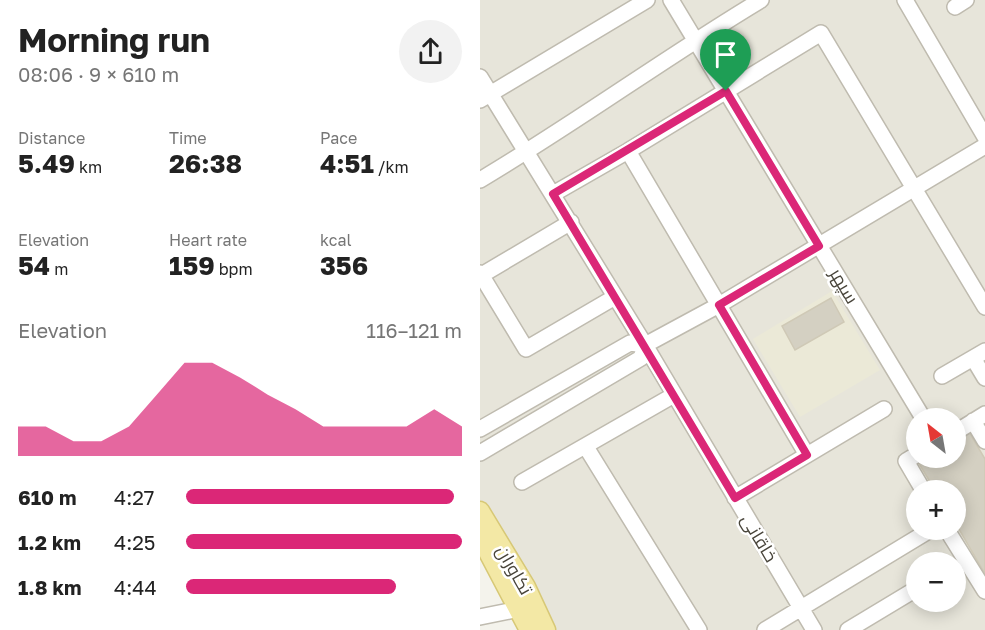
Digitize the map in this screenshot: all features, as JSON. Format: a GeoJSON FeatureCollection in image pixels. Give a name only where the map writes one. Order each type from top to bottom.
{"type":"FeatureCollection","features":[{"type":"Feature","properties":{"kind":"main road","name":"تکاوران"},"geometry":{"type":"LineString","coordinates":[[480,511],[526,587],[546,630]]}},
{"type":"Feature","properties":{"kind":"main road","name":"تکاوران"},"geometry":{"type":"LineString","coordinates":[[480,537],[529,630]]}},
{"type":"Feature","properties":{"kind":"street"},"geometry":{"type":"LineString","coordinates":[[485,97],[647,0]]}},
{"type":"Feature","properties":{"kind":"street","name":"سپهر"},"geometry":{"type":"LineString","coordinates":[[671,0],[917,408]]}},
{"type":"Feature","properties":{"kind":"street"},"geometry":{"type":"LineString","coordinates":[[480,180],[527,152],[695,39],[761,0]]}},
{"type":"Feature","properties":{"kind":"street"},"geometry":{"type":"LineString","coordinates":[[905,0],[985,137]]}},
{"type":"Feature","properties":{"kind":"street"},"geometry":{"type":"LineString","coordinates":[[553,194],[628,152],[821,33],[985,307]]}},
{"type":"Feature","properties":{"kind":"street","name":"خاقانی"},"geometry":{"type":"LineString","coordinates":[[480,77],[485,97],[527,152],[571,222],[814,630]]}},
{"type":"Feature","properties":{"kind":"street"},"geometry":{"type":"LineString","coordinates":[[480,429],[630,343],[645,345],[719,305],[985,146]]}},
{"type":"Feature","properties":{"kind":"street"},"geometry":{"type":"LineString","coordinates":[[628,152],[807,455]]}},
{"type":"Feature","properties":{"kind":"street"},"geometry":{"type":"LineString","coordinates":[[571,222],[480,274],[526,348],[615,297]]}},
{"type":"Feature","properties":{"kind":"street"},"geometry":{"type":"LineString","coordinates":[[480,453],[641,358],[645,345]]}},
{"type":"Feature","properties":{"kind":"street"},"geometry":{"type":"LineString","coordinates":[[942,376],[979,355],[985,378]]}},
{"type":"Feature","properties":{"kind":"street"},"geometry":{"type":"LineString","coordinates":[[522,482],[674,395]]}},
{"type":"Feature","properties":{"kind":"street"},"geometry":{"type":"LineString","coordinates":[[735,498],[884,409]]}},
{"type":"Feature","properties":{"kind":"street"},"geometry":{"type":"LineString","coordinates":[[966,426],[979,418],[985,441]]}},
{"type":"Feature","properties":{"kind":"street"},"geometry":{"type":"LineString","coordinates":[[586,447],[699,630]]}},
{"type":"Feature","properties":{"kind":"street"},"geometry":{"type":"LineString","coordinates":[[765,630],[913,540]]}},
{"type":"Feature","properties":{"kind":"street"},"geometry":{"type":"LineString","coordinates":[[966,569],[985,591]]}},
{"type":"Feature","properties":{"kind":"street"},"geometry":{"type":"LineString","coordinates":[[848,630],[906,595]]}},
{"type":"Feature","properties":{"kind":"street"},"geometry":{"type":"LineString","coordinates":[[480,617],[519,609]]}},
{"type":"Feature","properties":{"kind":"shaded area"},"geometry":{"type":"Polygon","coordinates":[[[480,0],[985,0],[985,630],[538,630],[480,526],[480,0]]]}},
{"type":"Feature","properties":{"kind":"shaded area"},"geometry":{"type":"Polygon","coordinates":[[[832,291],[880,370],[800,417],[753,339],[832,291]]]}},
{"type":"Feature","properties":{"kind":"building"},"geometry":{"type":"Polygon","coordinates":[[[831,298],[844,322],[795,350],[782,326],[831,298]]]}},
{"type":"Feature","properties":{"kind":"building"},"geometry":{"type":"Polygon","coordinates":[[[969,432],[985,459],[985,574],[965,540],[966,480],[929,480],[922,468],[966,468],[966,434],[969,432]]]}},
{"type":"Feature","properties":{"kind":"route"},"geometry":{"type":"LineString","coordinates":[[726,91],[819,246],[719,305],[807,455],[735,498],[553,194],[628,152],[726,91]]}}]}
